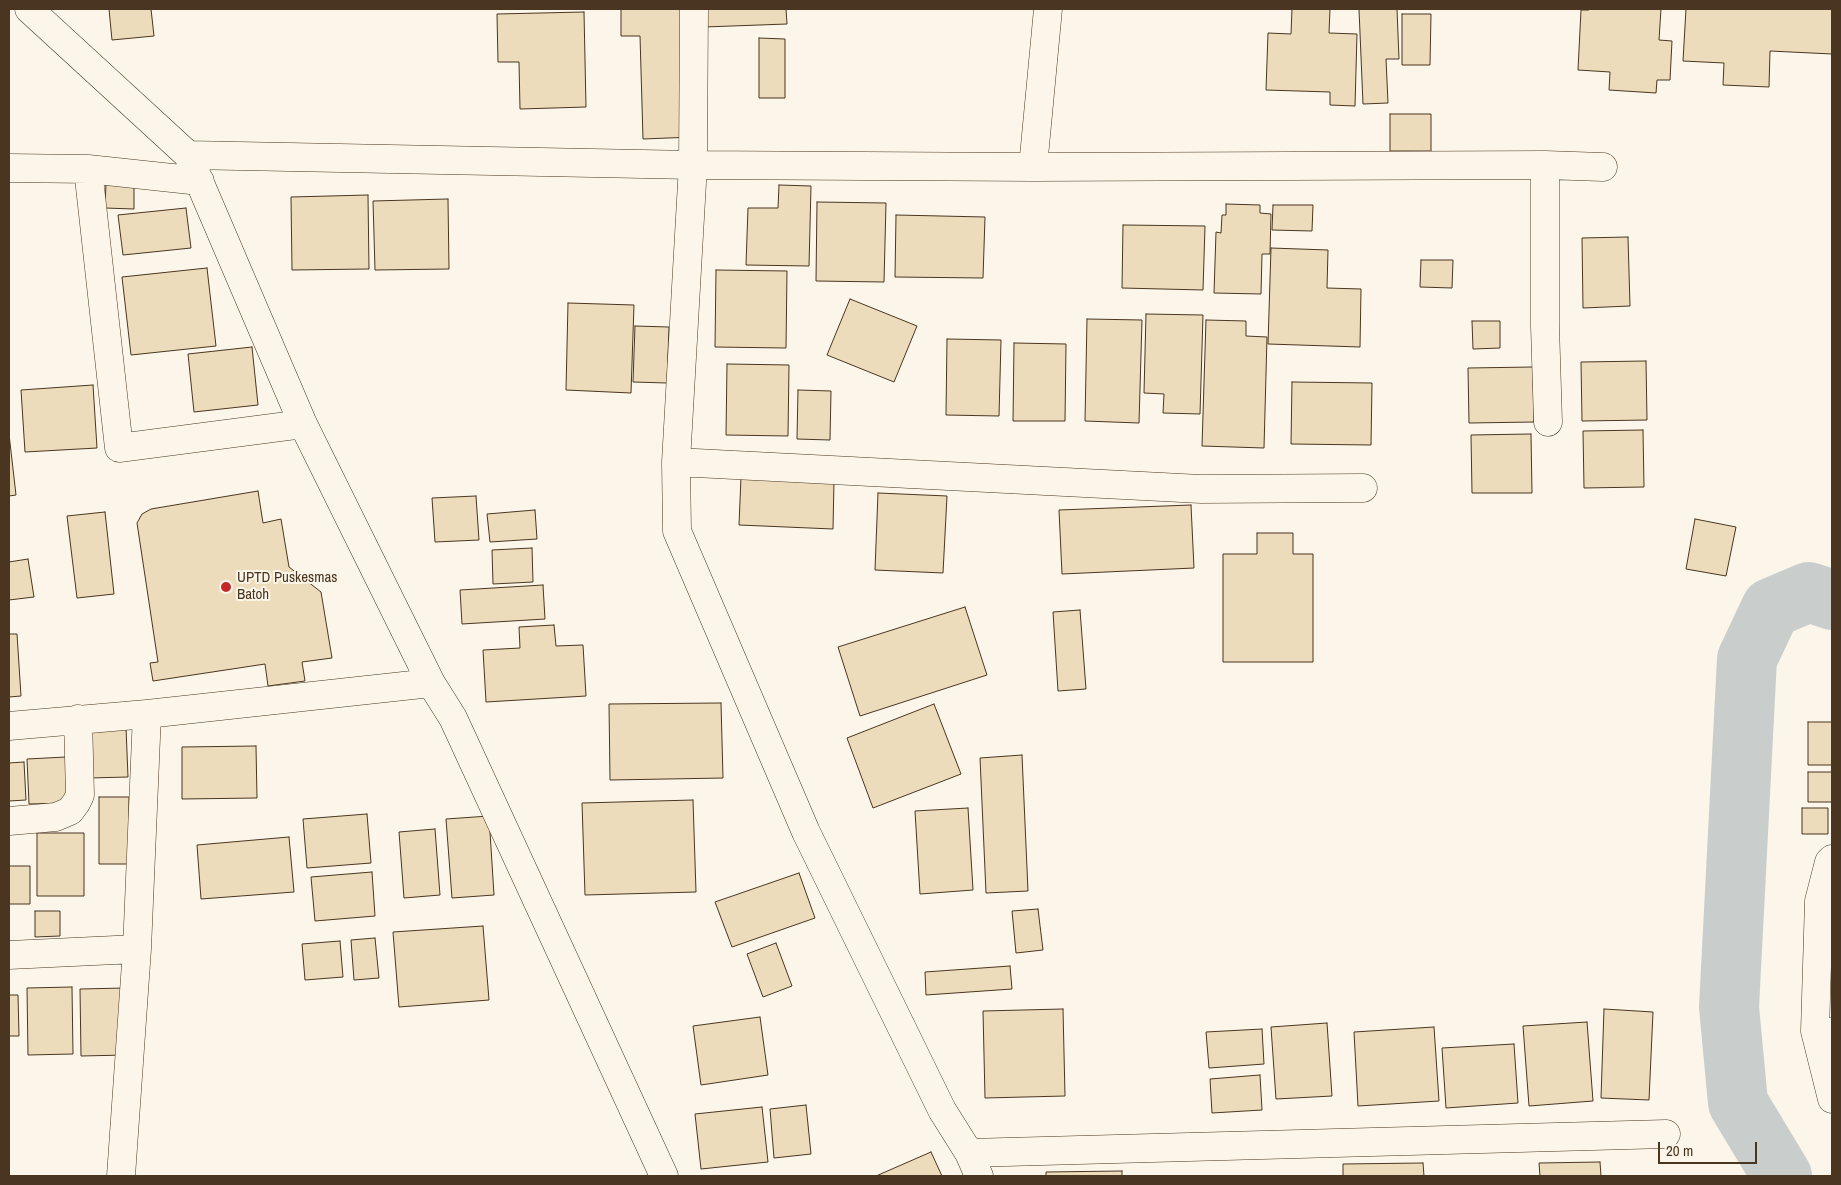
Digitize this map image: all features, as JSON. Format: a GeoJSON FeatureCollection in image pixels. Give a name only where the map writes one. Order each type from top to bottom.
{"type":"FeatureCollection","features":[{"type":"Feature","properties":{"kind":"street"},"geometry":{"type":"LineString","coordinates":[[29,9],[188,155],[303,424],[431,683],[453,718],[664,1176]]}},
{"type":"Feature","properties":{"kind":"street"},"geometry":{"type":"LineString","coordinates":[[694,9],[693,165],[676,462],[677,531],[806,832],[942,1110],[974,1164],[1666,1134]]}},
{"type":"Feature","properties":{"kind":"street"},"geometry":{"type":"LineString","coordinates":[[1033,167],[1048,9]]}},
{"type":"Feature","properties":{"kind":"street"},"geometry":{"type":"LineString","coordinates":[[188,155],[693,165],[1033,167],[1545,165],[1603,167]]}},
{"type":"Feature","properties":{"kind":"street"},"geometry":{"type":"LineString","coordinates":[[1545,165],[1545,326],[1548,422]]}},
{"type":"Feature","properties":{"kind":"street"},"geometry":{"type":"LineString","coordinates":[[9,168],[88,169],[200,181]]}},
{"type":"Feature","properties":{"kind":"street"},"geometry":{"type":"LineString","coordinates":[[88,169],[119,448],[303,424]]}},
{"type":"Feature","properties":{"kind":"street"},"geometry":{"type":"LineString","coordinates":[[676,462],[1201,489],[1363,488]]}},
{"type":"Feature","properties":{"kind":"street"},"geometry":{"type":"LineString","coordinates":[[9,726],[146,714],[431,683]]}},
{"type":"Feature","properties":{"kind":"street"},"geometry":{"type":"LineString","coordinates":[[121,1176],[137,949],[146,714]]}},
{"type":"Feature","properties":{"kind":"street"},"geometry":{"type":"LineString","coordinates":[[9,821],[56,817],[70,811],[76,803],[80,795],[78,719]]}},
{"type":"Feature","properties":{"kind":"street"},"geometry":{"type":"LineString","coordinates":[[1832,859],[1829,862],[1819,901],[1824,1032],[1832,1099]]}},
{"type":"Feature","properties":{"kind":"street"},"geometry":{"type":"LineString","coordinates":[[9,955],[137,949]]}},
{"type":"Feature","properties":{"kind":"building"},"geometry":{"type":"Polygon","coordinates":[[[109,9],[151,9],[154,36],[112,40],[109,9]]]}},
{"type":"Feature","properties":{"kind":"building"},"geometry":{"type":"Polygon","coordinates":[[[621,9],[689,9],[693,137],[643,139],[640,36],[621,36],[621,9]]]}},
{"type":"Feature","properties":{"kind":"building"},"geometry":{"type":"Polygon","coordinates":[[[703,9],[786,9],[787,24],[704,27],[703,9]]]}},
{"type":"Feature","properties":{"kind":"building"},"geometry":{"type":"Polygon","coordinates":[[[1292,9],[1330,9],[1329,33],[1357,34],[1355,106],[1330,105],[1330,92],[1266,90],[1268,33],[1291,34],[1292,9]]]}},
{"type":"Feature","properties":{"kind":"building"},"geometry":{"type":"Polygon","coordinates":[[[1359,9],[1397,9],[1399,59],[1386,59],[1388,103],[1363,104],[1359,9]]]}},
{"type":"Feature","properties":{"kind":"building"},"geometry":{"type":"Polygon","coordinates":[[[1661,9],[1659,40],[1672,41],[1670,80],[1657,80],[1656,93],[1609,90],[1610,72],[1578,70],[1581,10],[1661,9]]]}},
{"type":"Feature","properties":{"kind":"building"},"geometry":{"type":"Polygon","coordinates":[[[1686,9],[1832,9],[1832,54],[1770,51],[1769,87],[1723,85],[1724,63],[1683,61],[1686,9]]]}},
{"type":"Feature","properties":{"kind":"building"},"geometry":{"type":"Polygon","coordinates":[[[584,12],[586,107],[520,109],[519,62],[498,62],[497,14],[584,12]]]}},
{"type":"Feature","properties":{"kind":"building"},"geometry":{"type":"Polygon","coordinates":[[[1402,14],[1431,14],[1430,65],[1402,65],[1402,14]]]}},
{"type":"Feature","properties":{"kind":"building"},"geometry":{"type":"Polygon","coordinates":[[[759,38],[785,39],[785,98],[759,98],[759,38]]]}},
{"type":"Feature","properties":{"kind":"building"},"geometry":{"type":"Polygon","coordinates":[[[1390,114],[1431,114],[1431,151],[1390,151],[1390,114]]]}},
{"type":"Feature","properties":{"kind":"building"},"geometry":{"type":"Polygon","coordinates":[[[106,183],[134,184],[134,209],[105,208],[106,183]]]}},
{"type":"Feature","properties":{"kind":"building"},"geometry":{"type":"Polygon","coordinates":[[[779,185],[811,186],[809,266],[746,265],[748,208],[778,208],[779,185]]]}},
{"type":"Feature","properties":{"kind":"building"},"geometry":{"type":"Polygon","coordinates":[[[368,195],[369,269],[292,270],[291,197],[368,195]]]}},
{"type":"Feature","properties":{"kind":"building"},"geometry":{"type":"Polygon","coordinates":[[[448,199],[449,269],[375,270],[373,201],[448,199]]]}},
{"type":"Feature","properties":{"kind":"building"},"geometry":{"type":"Polygon","coordinates":[[[817,202],[886,203],[884,282],[816,281],[817,202]]]}},
{"type":"Feature","properties":{"kind":"building"},"geometry":{"type":"Polygon","coordinates":[[[1226,204],[1260,205],[1260,213],[1271,214],[1270,254],[1262,254],[1261,294],[1214,293],[1216,232],[1221,233],[1222,215],[1226,215],[1226,204]]]}},
{"type":"Feature","properties":{"kind":"building"},"geometry":{"type":"Polygon","coordinates":[[[1273,205],[1313,205],[1312,231],[1272,230],[1273,205]]]}},
{"type":"Feature","properties":{"kind":"building"},"geometry":{"type":"Polygon","coordinates":[[[186,208],[191,248],[123,255],[118,215],[186,208]]]}},
{"type":"Feature","properties":{"kind":"building"},"geometry":{"type":"Polygon","coordinates":[[[896,215],[985,217],[983,278],[895,277],[896,215]]]}},
{"type":"Feature","properties":{"kind":"building"},"geometry":{"type":"Polygon","coordinates":[[[1123,225],[1205,226],[1203,290],[1122,288],[1123,225]]]}},
{"type":"Feature","properties":{"kind":"building"},"geometry":{"type":"Polygon","coordinates":[[[1628,237],[1630,306],[1583,308],[1582,238],[1628,237]]]}},
{"type":"Feature","properties":{"kind":"building"},"geometry":{"type":"Polygon","coordinates":[[[1271,248],[1328,250],[1327,288],[1361,289],[1360,347],[1268,344],[1271,248]]]}},
{"type":"Feature","properties":{"kind":"building"},"geometry":{"type":"Polygon","coordinates":[[[1421,260],[1453,260],[1452,288],[1420,287],[1421,260]]]}},
{"type":"Feature","properties":{"kind":"building"},"geometry":{"type":"Polygon","coordinates":[[[207,268],[216,346],[131,355],[122,277],[207,268]]]}},
{"type":"Feature","properties":{"kind":"building"},"geometry":{"type":"Polygon","coordinates":[[[716,270],[787,271],[786,348],[715,347],[716,270]]]}},
{"type":"Feature","properties":{"kind":"building"},"geometry":{"type":"Polygon","coordinates":[[[850,299],[917,326],[894,382],[827,355],[850,299]]]}},
{"type":"Feature","properties":{"kind":"building"},"geometry":{"type":"Polygon","coordinates":[[[568,303],[634,305],[631,393],[566,390],[568,303]]]}},
{"type":"Feature","properties":{"kind":"building"},"geometry":{"type":"Polygon","coordinates":[[[1146,314],[1203,315],[1200,414],[1163,413],[1164,394],[1144,393],[1146,314]]]}},
{"type":"Feature","properties":{"kind":"building"},"geometry":{"type":"Polygon","coordinates":[[[1087,319],[1142,320],[1139,423],[1085,421],[1087,319]]]}},
{"type":"Feature","properties":{"kind":"building"},"geometry":{"type":"Polygon","coordinates":[[[1206,320],[1246,321],[1246,336],[1267,337],[1264,448],[1202,446],[1206,320]]]}},
{"type":"Feature","properties":{"kind":"building"},"geometry":{"type":"Polygon","coordinates":[[[1472,321],[1500,321],[1500,348],[1473,349],[1472,321]]]}},
{"type":"Feature","properties":{"kind":"building"},"geometry":{"type":"Polygon","coordinates":[[[635,326],[669,327],[667,383],[633,382],[635,326]]]}},
{"type":"Feature","properties":{"kind":"building"},"geometry":{"type":"Polygon","coordinates":[[[947,339],[1001,340],[999,416],[946,415],[947,339]]]}},
{"type":"Feature","properties":{"kind":"building"},"geometry":{"type":"Polygon","coordinates":[[[1014,343],[1066,344],[1065,421],[1013,421],[1014,343]]]}},
{"type":"Feature","properties":{"kind":"building"},"geometry":{"type":"Polygon","coordinates":[[[252,347],[258,405],[194,412],[188,354],[252,347]]]}},
{"type":"Feature","properties":{"kind":"building"},"geometry":{"type":"Polygon","coordinates":[[[1646,361],[1647,420],[1582,421],[1581,362],[1646,361]]]}},
{"type":"Feature","properties":{"kind":"building"},"geometry":{"type":"Polygon","coordinates":[[[727,364],[789,365],[788,436],[726,435],[727,364]]]}},
{"type":"Feature","properties":{"kind":"building"},"geometry":{"type":"Polygon","coordinates":[[[1533,367],[1534,422],[1469,423],[1468,368],[1533,367]]]}},
{"type":"Feature","properties":{"kind":"building"},"geometry":{"type":"Polygon","coordinates":[[[1292,382],[1372,383],[1371,445],[1291,444],[1292,382]]]}},
{"type":"Feature","properties":{"kind":"building"},"geometry":{"type":"Polygon","coordinates":[[[93,385],[97,448],[25,452],[21,390],[93,385]]]}},
{"type":"Feature","properties":{"kind":"building"},"geometry":{"type":"Polygon","coordinates":[[[798,390],[831,391],[830,440],[797,439],[798,390]]]}},
{"type":"Feature","properties":{"kind":"building"},"geometry":{"type":"Polygon","coordinates":[[[1643,430],[1644,487],[1584,488],[1583,431],[1643,430]]]}},
{"type":"Feature","properties":{"kind":"building"},"geometry":{"type":"Polygon","coordinates":[[[9,434],[16,495],[9,496],[9,434]]]}},
{"type":"Feature","properties":{"kind":"building"},"geometry":{"type":"Polygon","coordinates":[[[1531,434],[1532,493],[1472,493],[1471,435],[1531,434]]]}},
{"type":"Feature","properties":{"kind":"building"},"geometry":{"type":"Polygon","coordinates":[[[741,477],[834,480],[833,529],[739,525],[741,477]]]}},
{"type":"Feature","properties":{"kind":"building"},"geometry":{"type":"Polygon","coordinates":[[[258,491],[263,523],[281,519],[289,567],[321,592],[332,658],[302,662],[305,681],[268,686],[265,664],[153,681],[150,663],[158,662],[137,523],[142,514],[151,509],[258,491]]]}},
{"type":"Feature","properties":{"kind":"building"},"geometry":{"type":"Polygon","coordinates":[[[878,493],[947,496],[943,573],[875,570],[878,493]]]}},
{"type":"Feature","properties":{"kind":"building"},"geometry":{"type":"Polygon","coordinates":[[[476,496],[479,540],[435,542],[432,498],[476,496]]]}},
{"type":"Feature","properties":{"kind":"building"},"geometry":{"type":"Polygon","coordinates":[[[1191,505],[1194,568],[1062,574],[1059,510],[1191,505]]]}},
{"type":"Feature","properties":{"kind":"building"},"geometry":{"type":"Polygon","coordinates":[[[535,510],[537,539],[490,542],[487,514],[535,510]]]}},
{"type":"Feature","properties":{"kind":"building"},"geometry":{"type":"Polygon","coordinates":[[[105,512],[114,594],[77,598],[67,516],[105,512]]]}},
{"type":"Feature","properties":{"kind":"building"},"geometry":{"type":"Polygon","coordinates":[[[1695,519],[1736,527],[1726,576],[1686,569],[1695,519]]]}},
{"type":"Feature","properties":{"kind":"building"},"geometry":{"type":"Polygon","coordinates":[[[1257,533],[1293,533],[1293,554],[1313,554],[1313,662],[1223,662],[1223,554],[1257,554],[1257,533]]]}},
{"type":"Feature","properties":{"kind":"building"},"geometry":{"type":"Polygon","coordinates":[[[532,548],[533,582],[493,584],[492,550],[532,548]]]}},
{"type":"Feature","properties":{"kind":"building"},"geometry":{"type":"Polygon","coordinates":[[[28,559],[34,597],[9,600],[9,562],[28,559]]]}},
{"type":"Feature","properties":{"kind":"building"},"geometry":{"type":"Polygon","coordinates":[[[543,585],[545,619],[462,624],[460,590],[543,585]]]}},
{"type":"Feature","properties":{"kind":"building"},"geometry":{"type":"Polygon","coordinates":[[[965,607],[987,675],[860,716],[838,647],[965,607]]]}},
{"type":"Feature","properties":{"kind":"building"},"geometry":{"type":"Polygon","coordinates":[[[1080,610],[1086,689],[1058,691],[1053,612],[1080,610]]]}},
{"type":"Feature","properties":{"kind":"building"},"geometry":{"type":"Polygon","coordinates":[[[554,625],[556,646],[583,645],[586,696],[486,702],[483,650],[520,648],[519,627],[554,625]]]}},
{"type":"Feature","properties":{"kind":"building"},"geometry":{"type":"Polygon","coordinates":[[[9,634],[17,634],[21,696],[9,697],[9,634]]]}},
{"type":"Feature","properties":{"kind":"building"},"geometry":{"type":"Polygon","coordinates":[[[721,703],[723,778],[610,780],[609,704],[721,703]]]}},
{"type":"Feature","properties":{"kind":"building"},"geometry":{"type":"Polygon","coordinates":[[[934,704],[961,774],[873,808],[847,738],[934,704]]]}},
{"type":"Feature","properties":{"kind":"building"},"geometry":{"type":"Polygon","coordinates":[[[1808,722],[1832,722],[1832,765],[1808,765],[1808,722]]]}},
{"type":"Feature","properties":{"kind":"building"},"geometry":{"type":"Polygon","coordinates":[[[126,727],[128,777],[89,778],[87,728],[126,727]]]}},
{"type":"Feature","properties":{"kind":"building"},"geometry":{"type":"Polygon","coordinates":[[[256,746],[257,798],[182,799],[182,747],[256,746]]]}},
{"type":"Feature","properties":{"kind":"building"},"geometry":{"type":"Polygon","coordinates":[[[1022,755],[1028,891],[986,893],[980,758],[1022,755]]]}},
{"type":"Feature","properties":{"kind":"building"},"geometry":{"type":"Polygon","coordinates":[[[66,757],[68,803],[29,804],[27,759],[66,757]]]}},
{"type":"Feature","properties":{"kind":"building"},"geometry":{"type":"Polygon","coordinates":[[[24,762],[26,800],[9,801],[9,763],[24,762]]]}},
{"type":"Feature","properties":{"kind":"building"},"geometry":{"type":"Polygon","coordinates":[[[1808,772],[1832,772],[1832,802],[1808,802],[1808,772]]]}},
{"type":"Feature","properties":{"kind":"building"},"geometry":{"type":"Polygon","coordinates":[[[99,797],[129,797],[129,864],[99,864],[99,797]]]}},
{"type":"Feature","properties":{"kind":"building"},"geometry":{"type":"Polygon","coordinates":[[[693,800],[696,892],[585,895],[582,803],[693,800]]]}},
{"type":"Feature","properties":{"kind":"building"},"geometry":{"type":"Polygon","coordinates":[[[968,808],[973,890],[920,894],[915,811],[968,808]]]}},
{"type":"Feature","properties":{"kind":"building"},"geometry":{"type":"Polygon","coordinates":[[[1802,808],[1828,808],[1828,834],[1802,834],[1802,808]]]}},
{"type":"Feature","properties":{"kind":"building"},"geometry":{"type":"Polygon","coordinates":[[[367,814],[371,863],[307,868],[303,819],[367,814]]]}},
{"type":"Feature","properties":{"kind":"building"},"geometry":{"type":"Polygon","coordinates":[[[489,816],[494,895],[452,898],[446,819],[489,816]]]}},
{"type":"Feature","properties":{"kind":"building"},"geometry":{"type":"Polygon","coordinates":[[[435,829],[440,895],[404,898],[399,832],[435,829]]]}},
{"type":"Feature","properties":{"kind":"building"},"geometry":{"type":"Polygon","coordinates":[[[37,833],[84,833],[84,896],[37,896],[37,833]]]}},
{"type":"Feature","properties":{"kind":"building"},"geometry":{"type":"Polygon","coordinates":[[[289,837],[294,892],[201,899],[197,845],[289,837]]]}},
{"type":"Feature","properties":{"kind":"building"},"geometry":{"type":"Polygon","coordinates":[[[9,866],[30,866],[30,904],[9,904],[9,866]]]}},
{"type":"Feature","properties":{"kind":"building"},"geometry":{"type":"Polygon","coordinates":[[[372,872],[375,916],[315,921],[311,877],[372,872]]]}},
{"type":"Feature","properties":{"kind":"building"},"geometry":{"type":"Polygon","coordinates":[[[799,873],[815,918],[732,947],[715,902],[799,873]]]}},
{"type":"Feature","properties":{"kind":"building"},"geometry":{"type":"Polygon","coordinates":[[[1038,909],[1043,950],[1016,953],[1012,911],[1038,909]]]}},
{"type":"Feature","properties":{"kind":"building"},"geometry":{"type":"Polygon","coordinates":[[[35,911],[60,911],[60,936],[35,937],[35,911]]]}},
{"type":"Feature","properties":{"kind":"building"},"geometry":{"type":"Polygon","coordinates":[[[483,926],[489,1000],[399,1007],[393,932],[483,926]]]}},
{"type":"Feature","properties":{"kind":"building"},"geometry":{"type":"Polygon","coordinates":[[[375,938],[379,978],[354,980],[351,940],[375,938]]]}},
{"type":"Feature","properties":{"kind":"building"},"geometry":{"type":"Polygon","coordinates":[[[340,941],[343,977],[305,980],[302,944],[340,941]]]}},
{"type":"Feature","properties":{"kind":"building"},"geometry":{"type":"Polygon","coordinates":[[[776,943],[792,986],[763,997],[747,954],[776,943]]]}},
{"type":"Feature","properties":{"kind":"building"},"geometry":{"type":"Polygon","coordinates":[[[1010,966],[1012,989],[926,995],[925,972],[1010,966]]]}},
{"type":"Feature","properties":{"kind":"building"},"geometry":{"type":"Polygon","coordinates":[[[72,987],[73,1054],[28,1055],[27,988],[72,987]]]}},
{"type":"Feature","properties":{"kind":"building"},"geometry":{"type":"Polygon","coordinates":[[[125,988],[126,1055],[81,1056],[80,989],[125,988]]]}},
{"type":"Feature","properties":{"kind":"building"},"geometry":{"type":"Polygon","coordinates":[[[9,995],[18,995],[19,1036],[9,1036],[9,995]]]}},
{"type":"Feature","properties":{"kind":"building"},"geometry":{"type":"Polygon","coordinates":[[[1063,1009],[1065,1096],[985,1098],[983,1011],[1063,1009]]]}},
{"type":"Feature","properties":{"kind":"building"},"geometry":{"type":"Polygon","coordinates":[[[1604,1009],[1653,1012],[1649,1100],[1601,1098],[1604,1009]]]}},
{"type":"Feature","properties":{"kind":"building"},"geometry":{"type":"Polygon","coordinates":[[[760,1017],[768,1075],[701,1085],[693,1026],[760,1017]]]}},
{"type":"Feature","properties":{"kind":"building"},"geometry":{"type":"Polygon","coordinates":[[[1587,1022],[1593,1101],[1529,1106],[1523,1026],[1587,1022]]]}},
{"type":"Feature","properties":{"kind":"building"},"geometry":{"type":"Polygon","coordinates":[[[1327,1023],[1332,1096],[1276,1099],[1271,1027],[1327,1023]]]}},
{"type":"Feature","properties":{"kind":"building"},"geometry":{"type":"Polygon","coordinates":[[[1434,1027],[1439,1101],[1358,1106],[1354,1032],[1434,1027]]]}},
{"type":"Feature","properties":{"kind":"building"},"geometry":{"type":"Polygon","coordinates":[[[1262,1029],[1264,1064],[1209,1068],[1206,1032],[1262,1029]]]}},
{"type":"Feature","properties":{"kind":"building"},"geometry":{"type":"Polygon","coordinates":[[[1514,1044],[1518,1103],[1446,1108],[1442,1048],[1514,1044]]]}},
{"type":"Feature","properties":{"kind":"building"},"geometry":{"type":"Polygon","coordinates":[[[1260,1075],[1262,1110],[1212,1113],[1210,1079],[1260,1075]]]}},
{"type":"Feature","properties":{"kind":"building"},"geometry":{"type":"Polygon","coordinates":[[[806,1105],[811,1154],[774,1158],[770,1109],[806,1105]]]}},
{"type":"Feature","properties":{"kind":"building"},"geometry":{"type":"Polygon","coordinates":[[[762,1107],[768,1162],[701,1169],[695,1114],[762,1107]]]}},
{"type":"Feature","properties":{"kind":"building"},"geometry":{"type":"Polygon","coordinates":[[[931,1152],[942,1176],[876,1176],[931,1152]]]}},
{"type":"Feature","properties":{"kind":"building"},"geometry":{"type":"Polygon","coordinates":[[[1600,1162],[1601,1176],[1540,1176],[1539,1163],[1600,1162]]]}},
{"type":"Feature","properties":{"kind":"building"},"geometry":{"type":"Polygon","coordinates":[[[1423,1163],[1424,1176],[1343,1176],[1343,1164],[1423,1163]]]}},
{"type":"Feature","properties":{"kind":"building"},"geometry":{"type":"Polygon","coordinates":[[[1122,1171],[1122,1176],[1046,1176],[1046,1172],[1122,1171]]]}},
{"type":"Feature","properties":{"kind":"waterway"},"geometry":{"type":"LineString","coordinates":[[1782,1176],[1738,1103],[1729,1007],[1747,659],[1771,608],[1809,592],[1832,600]]}},
{"type":"Feature","properties":{"kind":"place","name":"UPTD Puskesmas Batoh"},"geometry":{"type":"Point","coordinates":[226,587]}}]}
